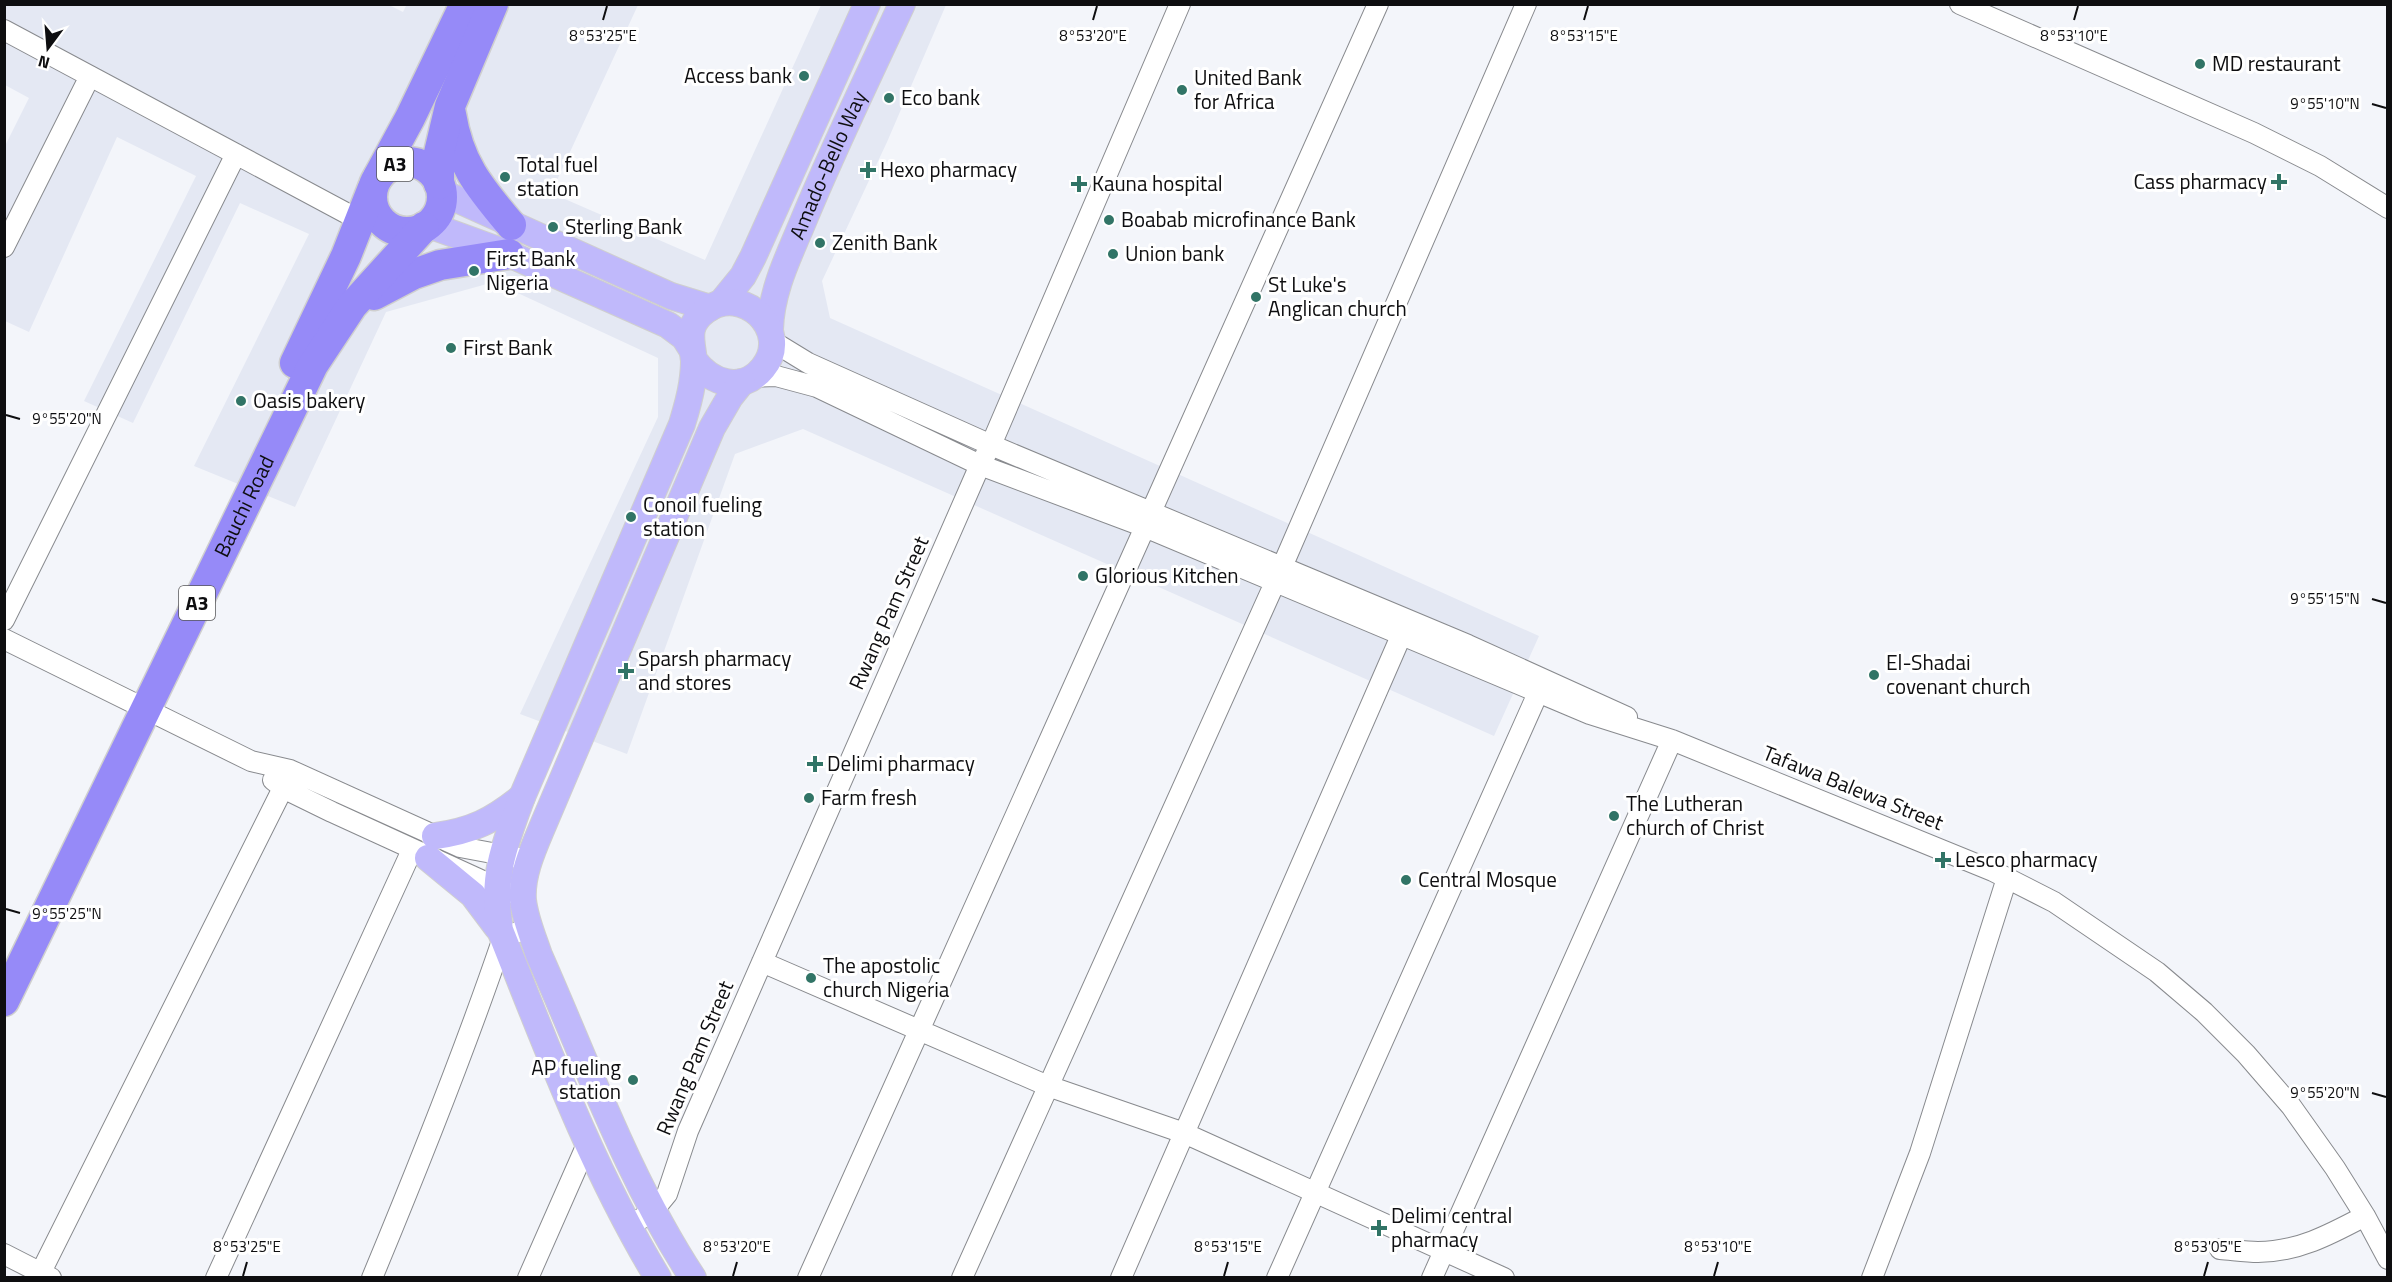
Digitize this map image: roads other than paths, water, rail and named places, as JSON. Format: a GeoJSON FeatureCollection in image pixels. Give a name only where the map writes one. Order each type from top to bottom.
{"type":"FeatureCollection","features":[{"type":"Feature","properties":{"kind":"highway","name":"A3"},"geometry":{"type":"LineString","coordinates":[[465,4],[375,184],[372,202],[376,214],[383,224],[394,230],[406,232],[426,226],[437,216],[441,204],[439,153],[450,106],[493,4]]}},
{"type":"Feature","properties":{"kind":"highway"},"geometry":{"type":"LineString","coordinates":[[352,306],[423,271],[510,239],[483,190],[460,155],[450,106]]}},
{"type":"Feature","properties":{"kind":"highway","name":"A3"},"geometry":{"type":"LineString","coordinates":[[375,184],[392,165],[412,163],[423,166],[433,174],[440,188]]}},
{"type":"Feature","properties":{"kind":"highway","name":"Bauchi Road"},"geometry":{"type":"LineString","coordinates":[[4,1001],[333,284],[375,184]]}},
{"type":"Feature","properties":{"kind":"highway","name":"Bauchi Road"},"geometry":{"type":"LineString","coordinates":[[4,960],[313,365],[352,306],[426,226]]}},
{"type":"Feature","properties":{"kind":"main road","name":"Amado-Bello Way"},"geometry":{"type":"LineString","coordinates":[[716,305],[743,276],[753,257],[867,4]]}},
{"type":"Feature","properties":{"kind":"main road","name":"Amado-Bello Way"},"geometry":{"type":"LineString","coordinates":[[771,335],[770,313],[780,277],[820,182],[902,4]]}},
{"type":"Feature","properties":{"kind":"main road"},"geometry":{"type":"LineString","coordinates":[[440,188],[510,239],[668,325],[684,337],[702,371],[714,380],[728,383],[747,379]]}},
{"type":"Feature","properties":{"kind":"main road"},"geometry":{"type":"LineString","coordinates":[[426,226],[510,239],[684,302],[716,305],[739,302],[753,308],[763,317],[771,335],[770,355],[763,368],[747,379],[730,397],[712,428],[529,860],[523,900],[530,927],[553,986],[653,1211],[693,1278]]}},
{"type":"Feature","properties":{"kind":"main road"},"geometry":{"type":"LineString","coordinates":[[501,934],[496,888],[502,856],[522,797],[682,424],[692,384],[690,337],[694,323],[703,312],[716,305]]}},
{"type":"Feature","properties":{"kind":"main road"},"geometry":{"type":"LineString","coordinates":[[522,797],[499,815],[425,848],[473,895],[501,934],[588,1142],[628,1227],[658,1278]]}},
{"type":"Feature","properties":{"kind":"street","name":"Rwang Pam Street"},"geometry":{"type":"LineString","coordinates":[[628,1227],[653,1211],[667,1194],[688,1131],[980,465],[991,446],[1180,4]]}},
{"type":"Feature","properties":{"kind":"street"},"geometry":{"type":"LineString","coordinates":[[808,1278],[1378,4]]}},
{"type":"Feature","properties":{"kind":"street"},"geometry":{"type":"LineString","coordinates":[[962,1278],[1279,575],[1526,4]]}},
{"type":"Feature","properties":{"kind":"street"},"geometry":{"type":"LineString","coordinates":[[1960,4],[2254,133],[2320,166],[2388,208]]}},
{"type":"Feature","properties":{"kind":"street"},"geometry":{"type":"LineString","coordinates":[[4,30],[361,221]]}},
{"type":"Feature","properties":{"kind":"street"},"geometry":{"type":"LineString","coordinates":[[4,247],[90,76]]}},
{"type":"Feature","properties":{"kind":"street"},"geometry":{"type":"LineString","coordinates":[[4,620],[236,154]]}},
{"type":"Feature","properties":{"kind":"street"},"geometry":{"type":"LineString","coordinates":[[771,335],[808,363],[1148,519],[1279,575],[1602,704],[1672,740]]}},
{"type":"Feature","properties":{"kind":"street"},"geometry":{"type":"LineString","coordinates":[[747,379],[776,376],[817,387],[980,465],[1148,519]]}},
{"type":"Feature","properties":{"kind":"street"},"geometry":{"type":"LineString","coordinates":[[1279,575],[1401,636],[1590,714],[1672,740]]}},
{"type":"Feature","properties":{"kind":"street"},"geometry":{"type":"LineString","coordinates":[[1121,1278],[1401,636]]}},
{"type":"Feature","properties":{"kind":"street"},"geometry":{"type":"LineString","coordinates":[[4,639],[425,848],[496,888],[523,900]]}},
{"type":"Feature","properties":{"kind":"street"},"geometry":{"type":"LineString","coordinates":[[1277,1278],[1538,693]]}},
{"type":"Feature","properties":{"kind":"street"},"geometry":{"type":"LineString","coordinates":[[1432,1278],[1672,740]]}},
{"type":"Feature","properties":{"kind":"street","name":"Tafawa Balewa Street"},"geometry":{"type":"LineString","coordinates":[[1672,740],[2007,879],[2054,902],[2157,972],[2204,1012],[2246,1054],[2291,1106],[2335,1168],[2388,1259]]}},
{"type":"Feature","properties":{"kind":"street"},"geometry":{"type":"LineString","coordinates":[[287,779],[425,848],[460,847],[529,860]]}},
{"type":"Feature","properties":{"kind":"street"},"geometry":{"type":"LineString","coordinates":[[4,1254],[43,1276],[287,779]]}},
{"type":"Feature","properties":{"kind":"street"},"geometry":{"type":"LineString","coordinates":[[216,1278],[425,848]]}},
{"type":"Feature","properties":{"kind":"street"},"geometry":{"type":"LineString","coordinates":[[1872,1278],[1920,1153],[2007,879]]}},
{"type":"Feature","properties":{"kind":"street"},"geometry":{"type":"LineString","coordinates":[[372,1278],[470,1036],[501,934],[530,927]]}},
{"type":"Feature","properties":{"kind":"street"},"geometry":{"type":"LineString","coordinates":[[762,963],[1048,1086],[1184,1134],[1504,1278]]}},
{"type":"Feature","properties":{"kind":"street"},"geometry":{"type":"LineString","coordinates":[[528,1278],[588,1142]]}},
{"type":"Feature","properties":{"kind":"street"},"geometry":{"type":"LineString","coordinates":[[2220,1249],[2258,1252],[2292,1248],[2322,1238],[2365,1216]]}},
{"type":"Feature","properties":{"kind":"place","name":"MD restaurant"},"geometry":{"type":"Point","coordinates":[2200,64]}},
{"type":"Feature","properties":{"kind":"place","name":"Access bank"},"geometry":{"type":"Point","coordinates":[804,76]}},
{"type":"Feature","properties":{"kind":"place","name":"United Bank for Africa"},"geometry":{"type":"Point","coordinates":[1182,90]}},
{"type":"Feature","properties":{"kind":"place","name":"Eco bank"},"geometry":{"type":"Point","coordinates":[889,98]}},
{"type":"Feature","properties":{"kind":"place","name":"Hexo pharmacy"},"geometry":{"type":"Point","coordinates":[868,170]}},
{"type":"Feature","properties":{"kind":"place","name":"Total fuel station"},"geometry":{"type":"Point","coordinates":[505,177]}},
{"type":"Feature","properties":{"kind":"place","name":"Cass pharmacy"},"geometry":{"type":"Point","coordinates":[2279,182]}},
{"type":"Feature","properties":{"kind":"place","name":"Kauna hospital"},"geometry":{"type":"Point","coordinates":[1079,184]}},
{"type":"Feature","properties":{"kind":"place","name":"Boabab microfinance Bank"},"geometry":{"type":"Point","coordinates":[1109,220]}},
{"type":"Feature","properties":{"kind":"place","name":"Sterling Bank"},"geometry":{"type":"Point","coordinates":[553,227]}},
{"type":"Feature","properties":{"kind":"place","name":"Zenith Bank"},"geometry":{"type":"Point","coordinates":[820,243]}},
{"type":"Feature","properties":{"kind":"place","name":"Union bank"},"geometry":{"type":"Point","coordinates":[1113,254]}},
{"type":"Feature","properties":{"kind":"place","name":"First Bank Nigeria"},"geometry":{"type":"Point","coordinates":[474,271]}},
{"type":"Feature","properties":{"kind":"place","name":"St Luke's Anglican church"},"geometry":{"type":"Point","coordinates":[1256,297]}},
{"type":"Feature","properties":{"kind":"place","name":"First Bank"},"geometry":{"type":"Point","coordinates":[451,348]}},
{"type":"Feature","properties":{"kind":"place","name":"Oasis bakery"},"geometry":{"type":"Point","coordinates":[241,401]}},
{"type":"Feature","properties":{"kind":"place","name":"Conoil fueling station"},"geometry":{"type":"Point","coordinates":[631,517]}},
{"type":"Feature","properties":{"kind":"place","name":"Glorious Kitchen"},"geometry":{"type":"Point","coordinates":[1083,576]}},
{"type":"Feature","properties":{"kind":"place","name":"Sparsh pharmacy and stores"},"geometry":{"type":"Point","coordinates":[626,671]}},
{"type":"Feature","properties":{"kind":"place","name":"El-Shadai covenant church"},"geometry":{"type":"Point","coordinates":[1874,675]}},
{"type":"Feature","properties":{"kind":"place","name":"Delimi pharmacy"},"geometry":{"type":"Point","coordinates":[815,764]}},
{"type":"Feature","properties":{"kind":"place","name":"Farm fresh"},"geometry":{"type":"Point","coordinates":[809,798]}},
{"type":"Feature","properties":{"kind":"place","name":"The Lutheran church of Christ"},"geometry":{"type":"Point","coordinates":[1614,816]}},
{"type":"Feature","properties":{"kind":"place","name":"Lesco pharmacy"},"geometry":{"type":"Point","coordinates":[1943,860]}},
{"type":"Feature","properties":{"kind":"place","name":"Central Mosque"},"geometry":{"type":"Point","coordinates":[1406,880]}},
{"type":"Feature","properties":{"kind":"place","name":"The apostolic church Nigeria"},"geometry":{"type":"Point","coordinates":[811,978]}},
{"type":"Feature","properties":{"kind":"place","name":"AP fueling station"},"geometry":{"type":"Point","coordinates":[633,1080]}},
{"type":"Feature","properties":{"kind":"place","name":"Delimi central pharmacy"},"geometry":{"type":"Point","coordinates":[1379,1228]}}]}
